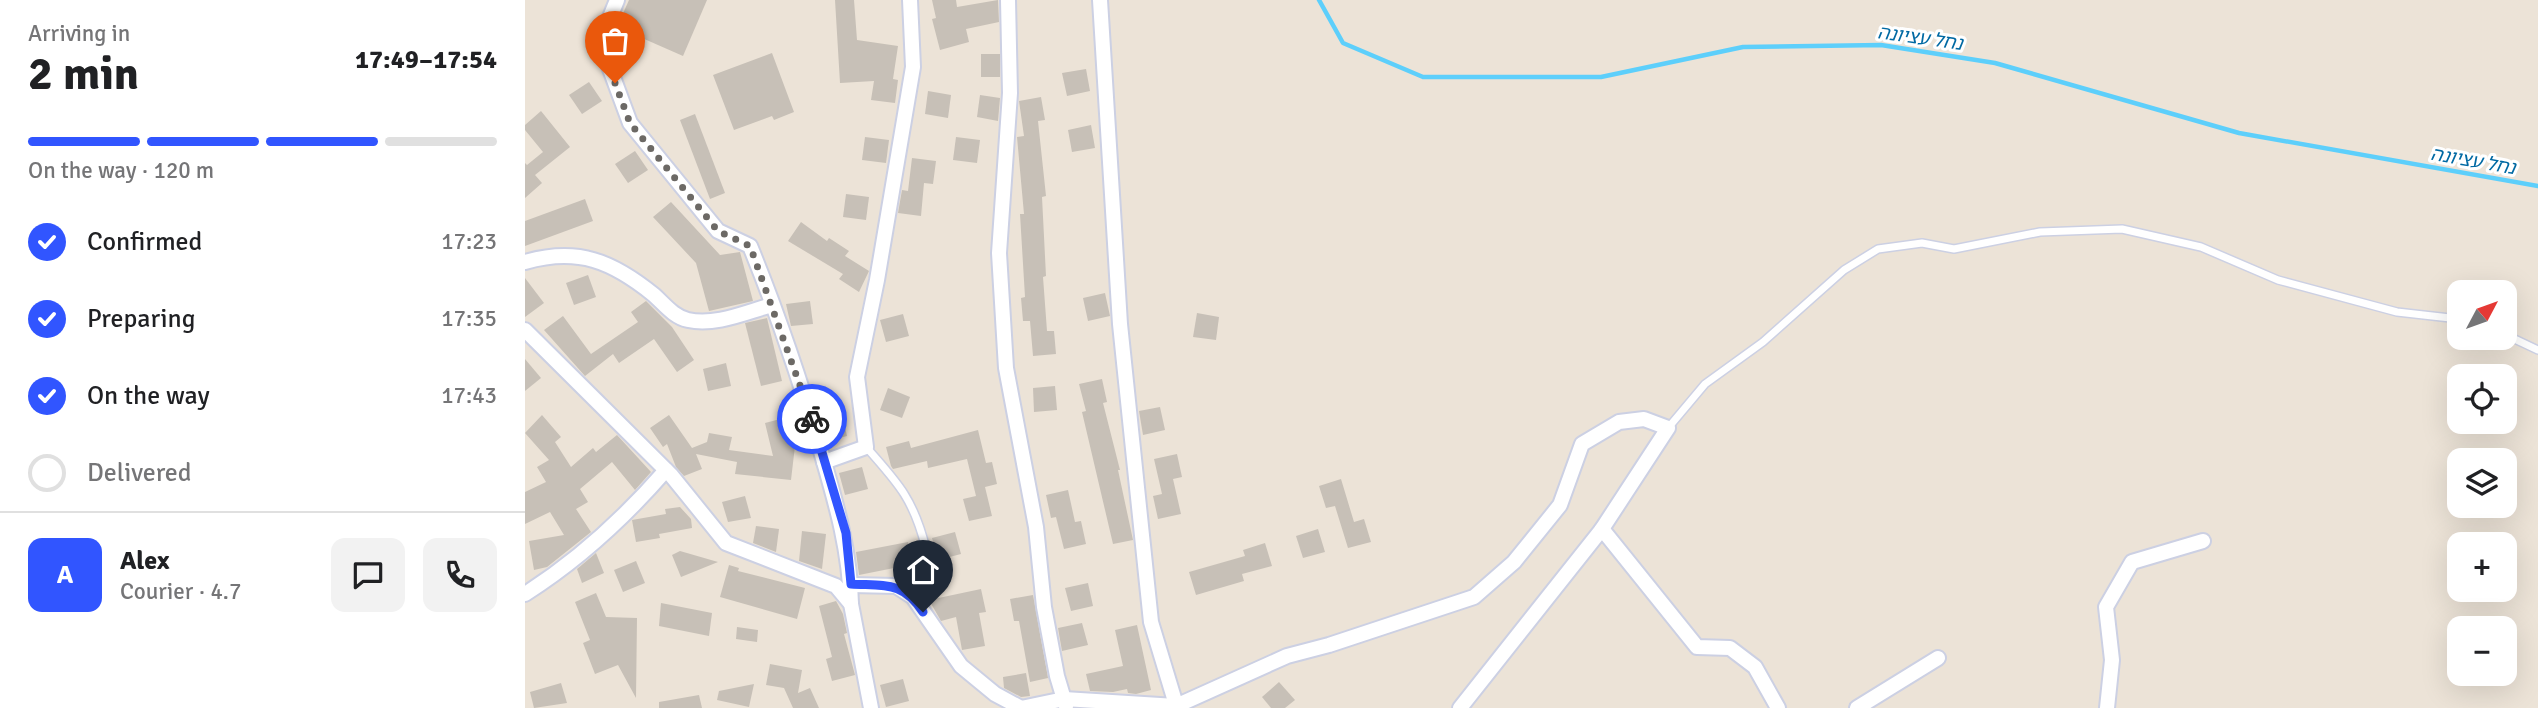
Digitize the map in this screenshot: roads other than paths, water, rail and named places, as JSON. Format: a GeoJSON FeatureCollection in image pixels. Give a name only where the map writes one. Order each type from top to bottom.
{"type":"FeatureCollection","features":[{"type":"Feature","properties":{"kind":"street"},"geometry":{"type":"LineString","coordinates":[[617,0],[600,42],[630,123],[718,231],[750,246],[772,305],[846,533],[851,604],[871,708]]}},
{"type":"Feature","properties":{"kind":"street"},"geometry":{"type":"LineString","coordinates":[[824,462],[866,447],[857,377],[913,67],[910,0]]}},
{"type":"Feature","properties":{"kind":"street"},"geometry":{"type":"LineString","coordinates":[[1008,0],[1010,93],[999,253],[1006,368],[1035,527],[1044,607],[1065,704]]}},
{"type":"Feature","properties":{"kind":"street"},"geometry":{"type":"LineString","coordinates":[[1100,0],[1120,324],[1151,622],[1177,707]]}},
{"type":"Feature","properties":{"kind":"street"},"geometry":{"type":"LineString","coordinates":[[525,262],[549,256],[576,255],[604,263],[632,278],[678,317],[689,320],[721,320],[772,305]]}},
{"type":"Feature","properties":{"kind":"street"},"geometry":{"type":"LineString","coordinates":[[525,330],[666,470],[726,543],[817,576],[836,586],[851,604]]}},
{"type":"Feature","properties":{"kind":"street"},"geometry":{"type":"LineString","coordinates":[[851,584],[896,586],[913,597],[961,666],[995,694],[1021,708],[1065,704],[1177,707],[1287,656],[1474,597],[1514,562],[1560,505],[1582,444],[1619,422],[1644,419],[1668,428],[1602,529],[1460,708]]}},
{"type":"Feature","properties":{"kind":"street"},"geometry":{"type":"LineString","coordinates":[[525,594],[598,537],[642,497],[666,470]]}},
{"type":"Feature","properties":{"kind":"street"},"geometry":{"type":"LineString","coordinates":[[1602,529],[1697,648],[1730,648],[1755,667],[1778,708]]}},
{"type":"Feature","properties":{"kind":"street"},"geometry":{"type":"LineString","coordinates":[[2107,708],[2112,660],[2106,607],[2112,596],[2132,562],[2203,541]]}},
{"type":"Feature","properties":{"kind":"street"},"geometry":{"type":"LineString","coordinates":[[1857,708],[1938,658]]}},
{"type":"Feature","properties":{"kind":"lane"},"geometry":{"type":"LineString","coordinates":[[1668,428],[1705,384],[1763,342],[1844,270],[1878,249],[1921,243],[1954,249],[2040,232],[2122,229],[2201,247],[2278,280],[2397,312],[2447,317]]}},
{"type":"Feature","properties":{"kind":"lane"},"geometry":{"type":"LineString","coordinates":[[2517,340],[2538,350]]}},
{"type":"Feature","properties":{"kind":"lane"},"geometry":{"type":"LineString","coordinates":[[866,447],[893,477],[917,513],[926,549]]}},
{"type":"Feature","properties":{"kind":"waterway","name":"נחל עציונה"},"geometry":{"type":"LineString","coordinates":[[1319,0],[1343,43],[1423,77],[1601,77],[1743,47],[1881,45],[1995,63],[2239,133],[2538,186]]}}]}
